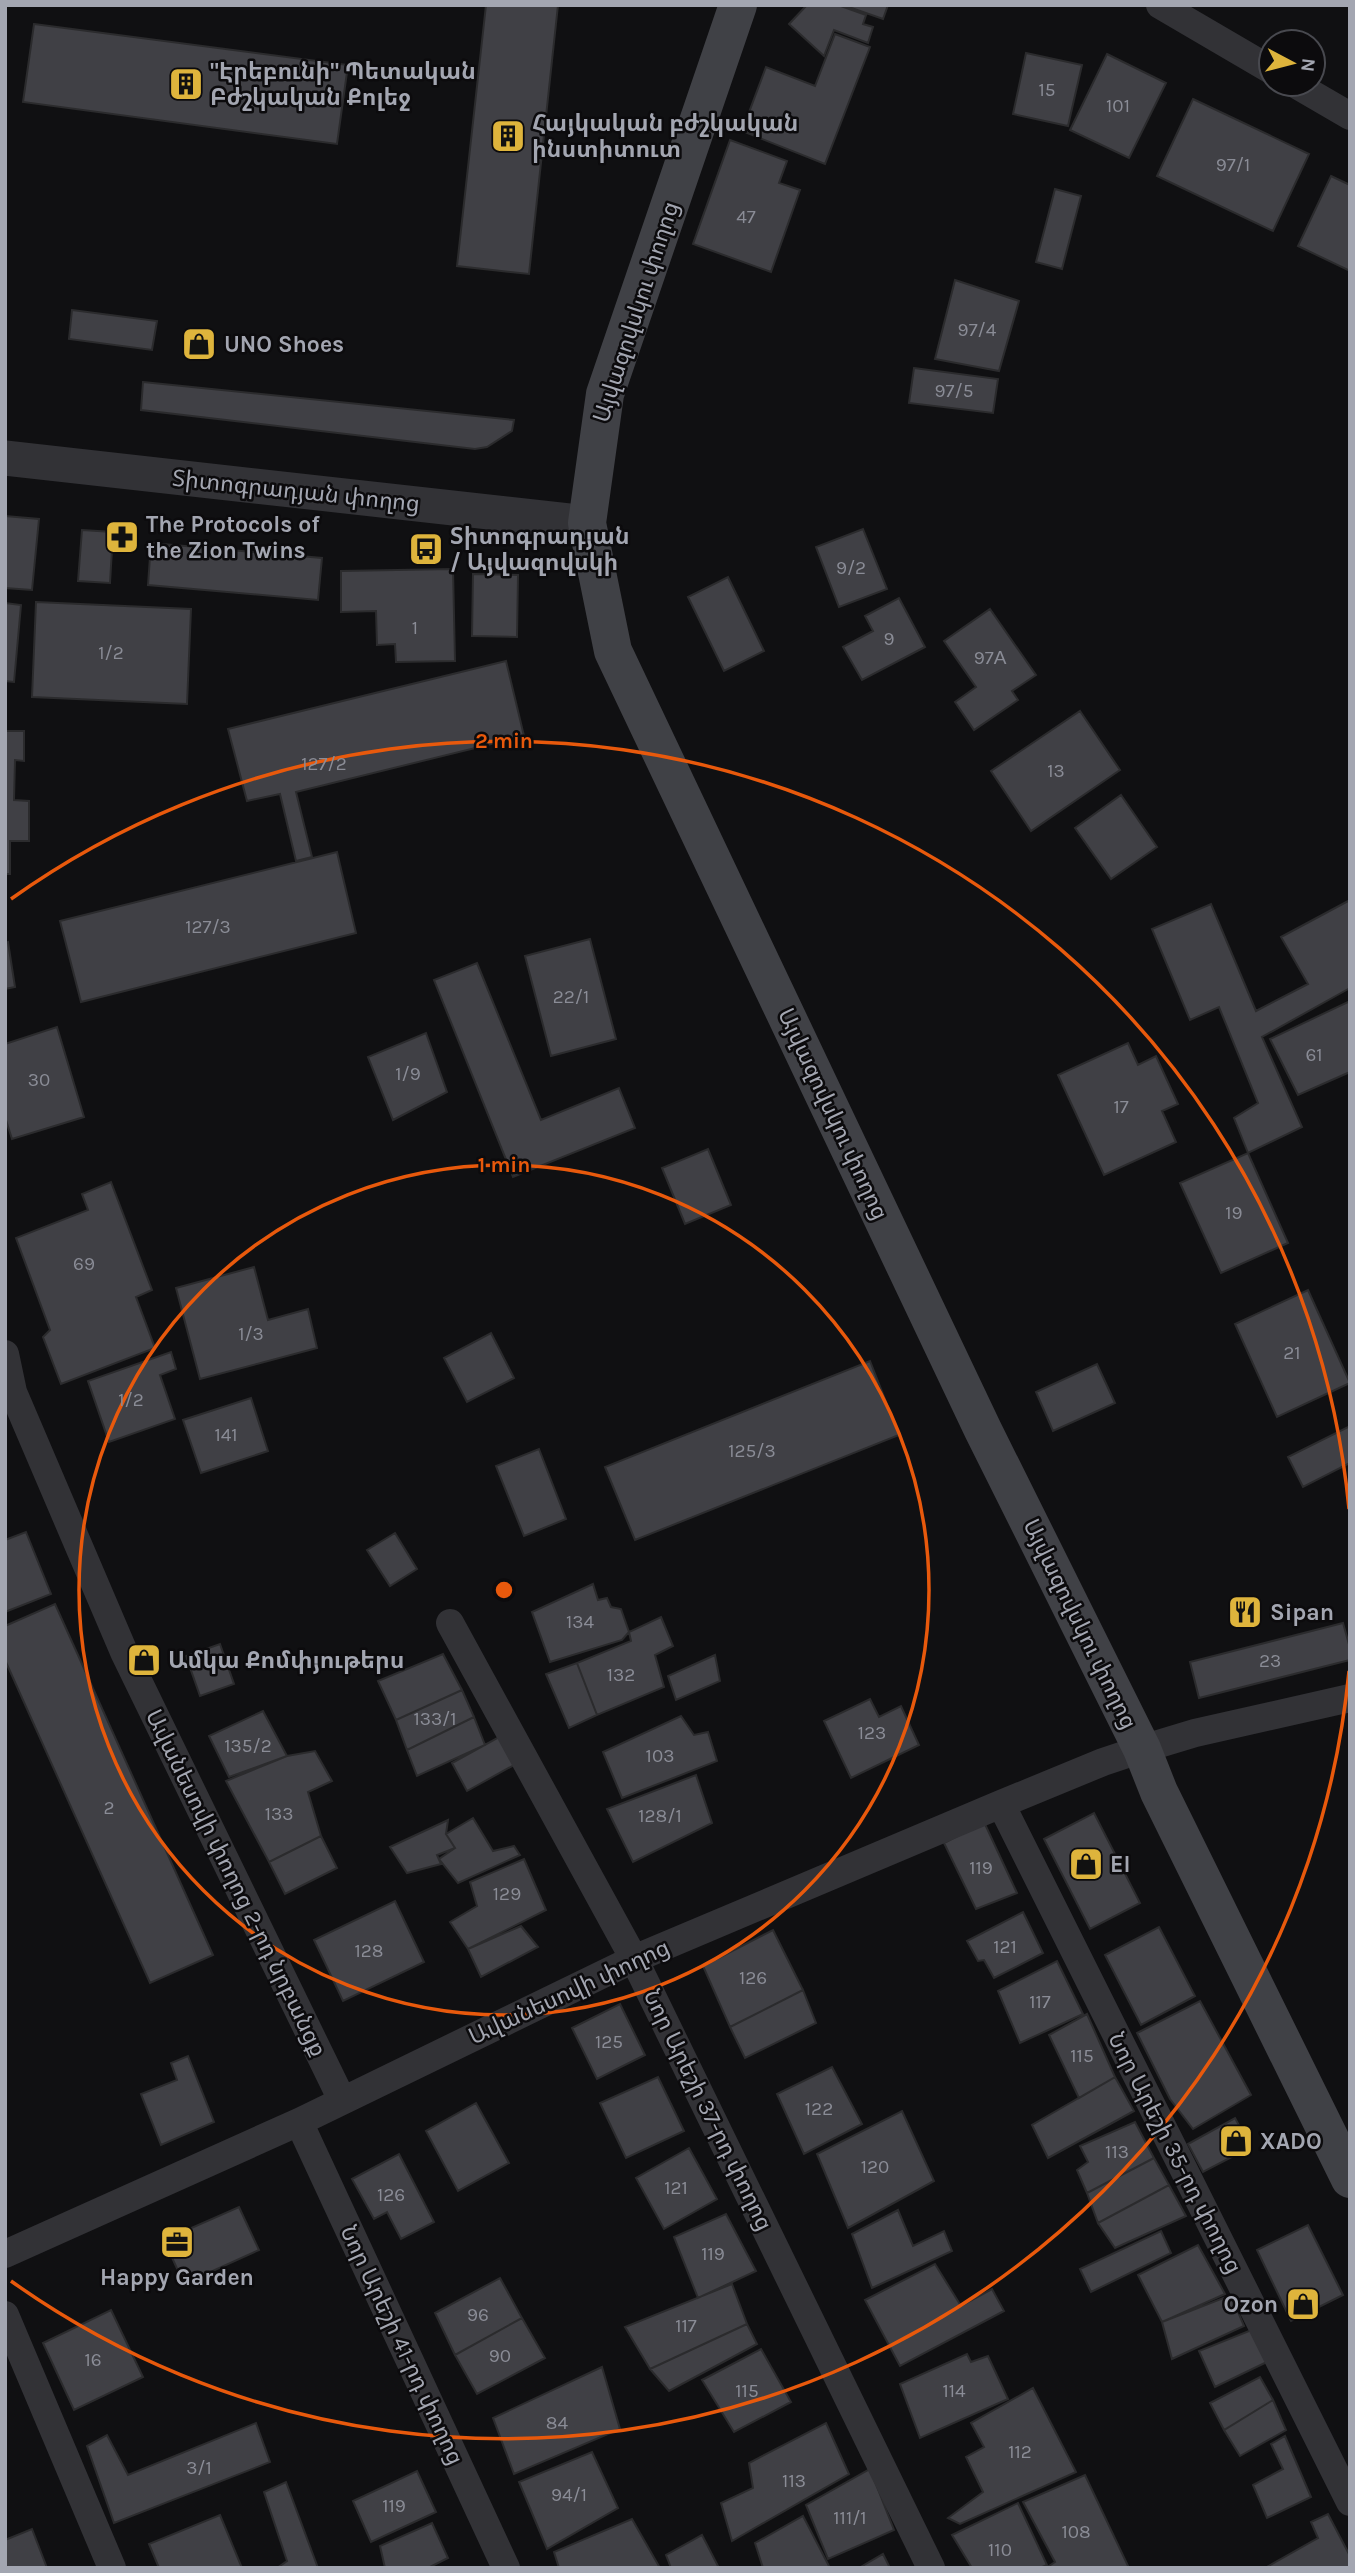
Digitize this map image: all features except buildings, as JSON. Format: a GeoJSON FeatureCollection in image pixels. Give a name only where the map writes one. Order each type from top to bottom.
{"type":"FeatureCollection","features":[{"type":"Feature","properties":{"kind":"main road","name":"Այվազովսկու փողոց"},"geometry":{"type":"LineString","coordinates":[[738,5],[606,394],[599,425],[587,523],[613,651],[977,1418],[1142,1749],[1165,1804],[1350,2179]]}},
{"type":"Feature","properties":{"kind":"street"},"geometry":{"type":"LineString","coordinates":[[1160,5],[1257,62]]}},
{"type":"Feature","properties":{"kind":"street"},"geometry":{"type":"LineString","coordinates":[[1319,98],[1350,116]]}},
{"type":"Feature","properties":{"kind":"street","name":"Տիտոգրադյան փողոց"},"geometry":{"type":"LineString","coordinates":[[5,458],[587,523]]}},
{"type":"Feature","properties":{"kind":"street","name":"Ավանեսովի փողոց 2-րդ նրբանցք"},"geometry":{"type":"LineString","coordinates":[[5,1354],[13,1392],[124,1652],[342,2100]]}},
{"type":"Feature","properties":{"kind":"street","name":"Նոր Արեշի 37-րդ փողոց"},"geometry":{"type":"LineString","coordinates":[[450,1623],[634,1959],[932,2568]]}},
{"type":"Feature","properties":{"kind":"street","name":"Ավանեսովի փողոց"},"geometry":{"type":"LineString","coordinates":[[5,2254],[299,2122],[634,1959],[1001,1804],[1142,1749],[1213,1729],[1350,1698]]}},
{"type":"Feature","properties":{"kind":"street","name":"Նոր Արեշի 35-րդ փողոց"},"geometry":{"type":"LineString","coordinates":[[1001,1804],[1350,2502]]}},
{"type":"Feature","properties":{"kind":"street","name":"Նոր Արեշի 41-րդ փողոց"},"geometry":{"type":"LineString","coordinates":[[299,2122],[506,2568]]}},
{"type":"Feature","properties":{"kind":"street"},"geometry":{"type":"LineString","coordinates":[[5,2315],[112,2568]]}},
{"type":"Feature","properties":{"kind":"place","name":"\"Էրեբունի\" Պետական Բժշկական Քոլեջ"},"geometry":{"type":"Point","coordinates":[186,84]}},
{"type":"Feature","properties":{"kind":"place","name":"Հայկական բժշկական ինստիտուտ"},"geometry":{"type":"Point","coordinates":[508,136]}},
{"type":"Feature","properties":{"kind":"place","name":"UNO Shoes"},"geometry":{"type":"Point","coordinates":[199,344]}},
{"type":"Feature","properties":{"kind":"place","name":"The Protocols of the Zion Twins"},"geometry":{"type":"Point","coordinates":[122,537]}},
{"type":"Feature","properties":{"kind":"place","name":"Տիտոգրադյան / Այվազովսկի"},"geometry":{"type":"Point","coordinates":[426,549]}},
{"type":"Feature","properties":{"kind":"place","name":"Sipan"},"geometry":{"type":"Point","coordinates":[1245,1612]}},
{"type":"Feature","properties":{"kind":"place","name":"Ամկա Քոմփյութերս"},"geometry":{"type":"Point","coordinates":[144,1660]}},
{"type":"Feature","properties":{"kind":"place","name":"El"},"geometry":{"type":"Point","coordinates":[1086,1864]}},
{"type":"Feature","properties":{"kind":"place","name":"XADO"},"geometry":{"type":"Point","coordinates":[1236,2141]}},
{"type":"Feature","properties":{"kind":"place","name":"Happy Garden"},"geometry":{"type":"Point","coordinates":[177,2242]}},
{"type":"Feature","properties":{"kind":"place","name":"Ozon"},"geometry":{"type":"Point","coordinates":[1303,2304]}}]}
